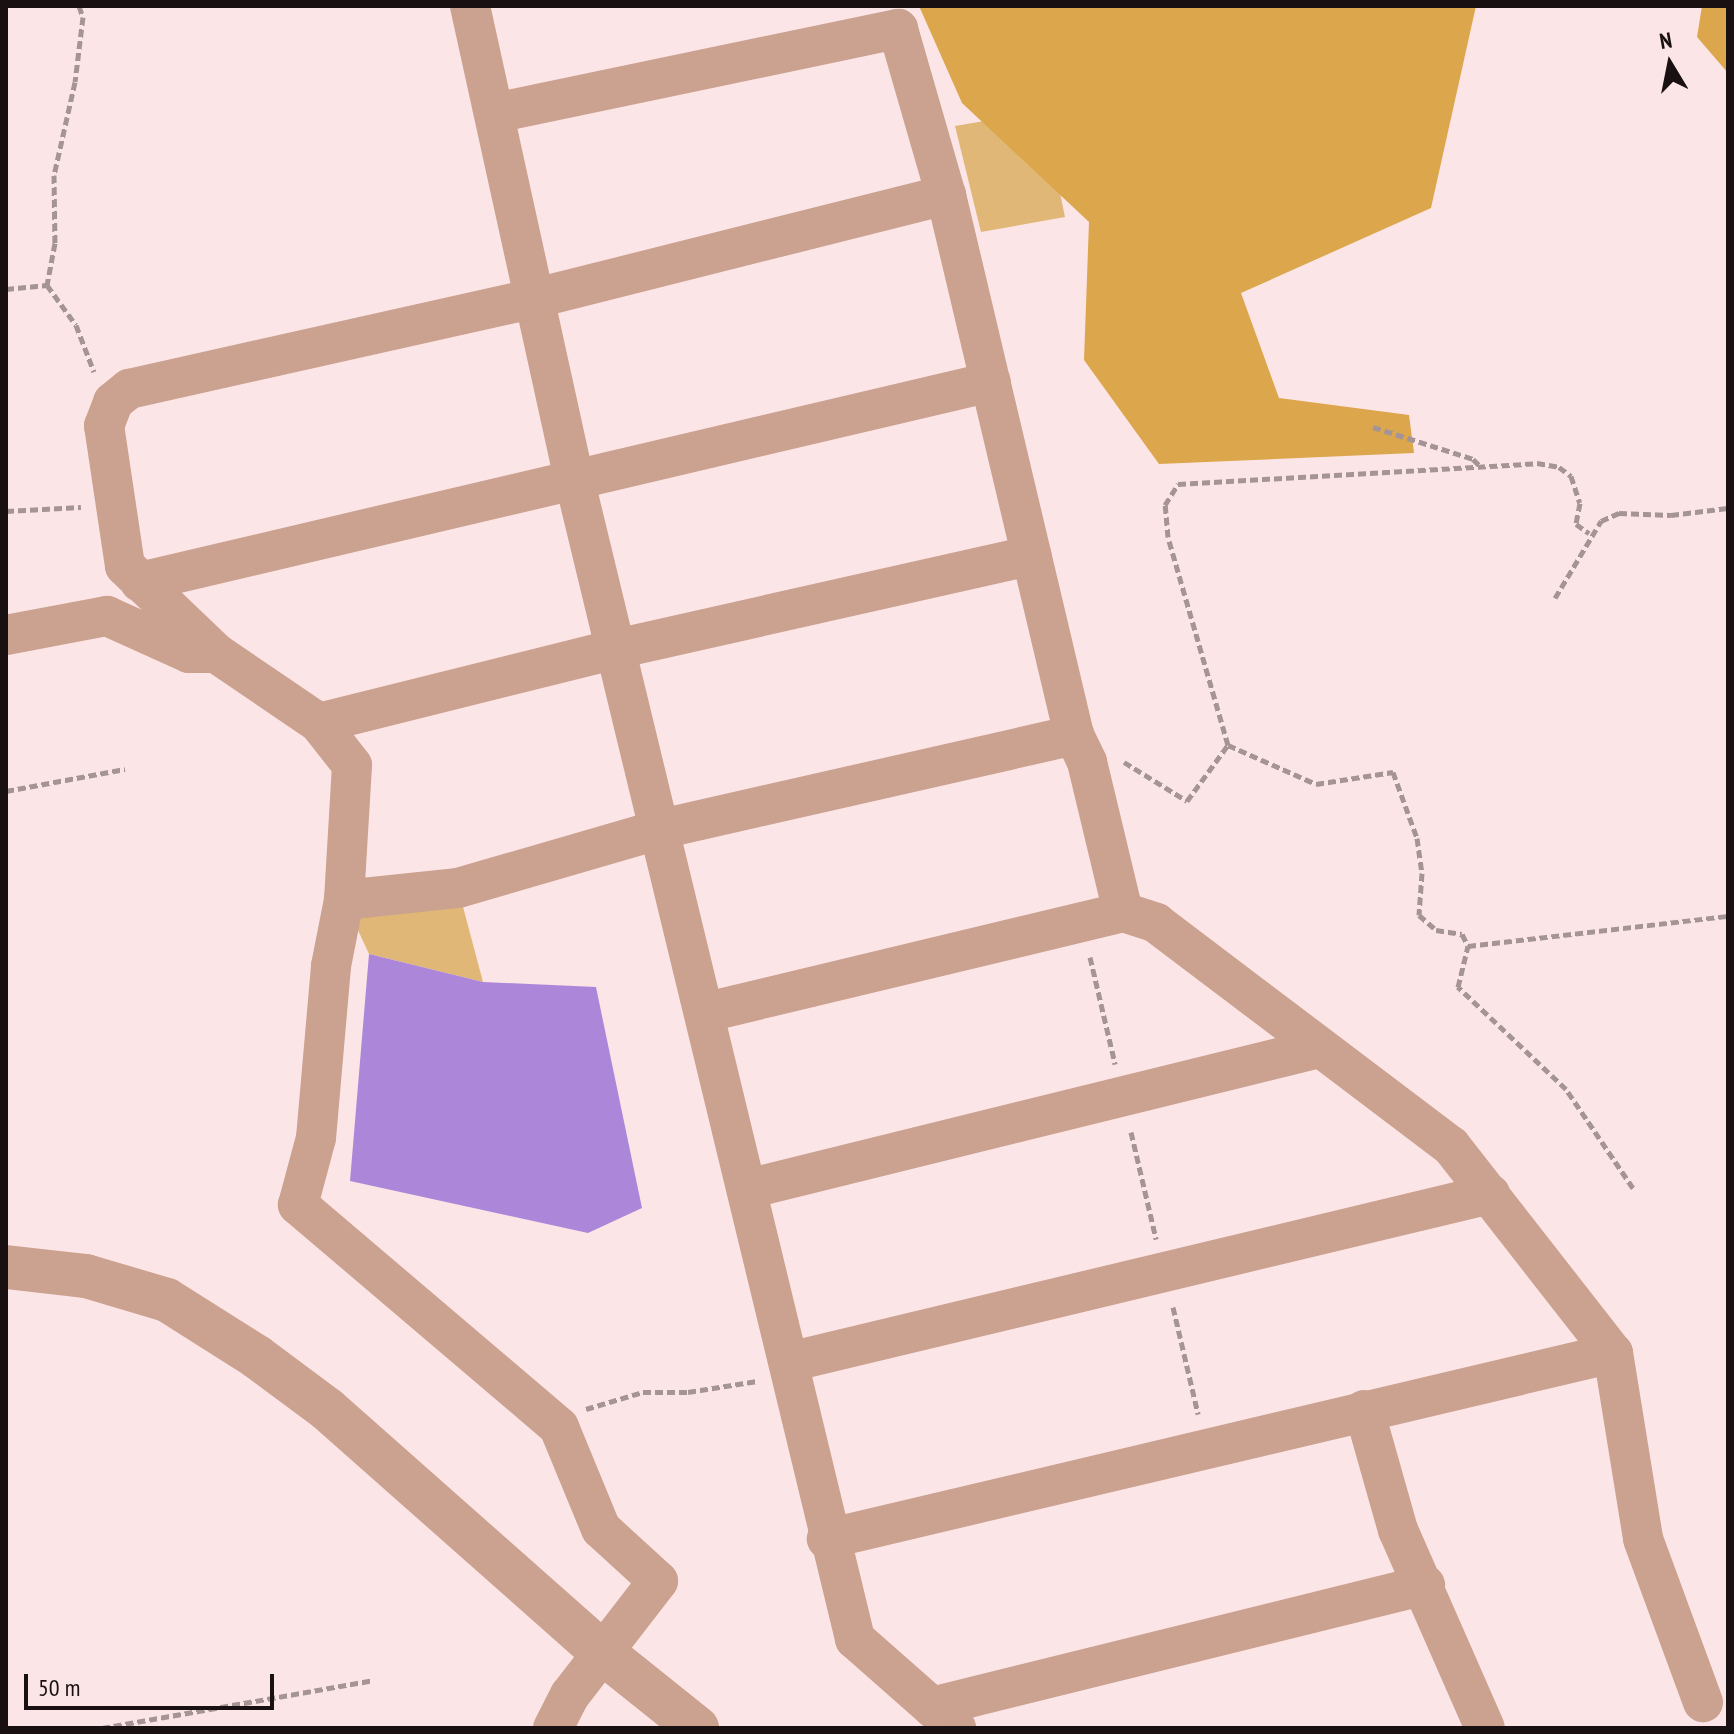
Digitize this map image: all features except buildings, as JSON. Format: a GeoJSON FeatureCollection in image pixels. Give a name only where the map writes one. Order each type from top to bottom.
{"type":"FeatureCollection","features":[{"type":"Feature","properties":{"kind":"street"},"geometry":{"type":"LineString","coordinates":[[470,6],[574,478],[707,1012],[791,1368],[827,1539],[855,1639],[944,1718],[1425,1585]]}},
{"type":"Feature","properties":{"kind":"street"},"geometry":{"type":"LineString","coordinates":[[495,113],[898,29],[946,195],[1032,555],[1123,912]]}},
{"type":"Feature","properties":{"kind":"street"},"geometry":{"type":"LineString","coordinates":[[553,1728],[602,1652],[658,1581],[601,1529],[559,1427],[298,1205],[316,1138],[331,966],[344,900],[352,765],[343,748],[319,723],[216,653],[125,566],[112,502],[104,426],[113,402],[129,389],[536,298],[946,195]]}},
{"type":"Feature","properties":{"kind":"street"},"geometry":{"type":"LineString","coordinates":[[140,582],[991,382]]}},
{"type":"Feature","properties":{"kind":"street"},"geometry":{"type":"LineString","coordinates":[[319,723],[616,649],[1032,555]]}},
{"type":"Feature","properties":{"kind":"street"},"geometry":{"type":"LineString","coordinates":[[6,635],[107,616],[189,653],[216,653]]}},
{"type":"Feature","properties":{"kind":"street"},"geometry":{"type":"LineString","coordinates":[[344,900],[458,888],[661,829],[1080,748]]}},
{"type":"Feature","properties":{"kind":"street"},"geometry":{"type":"LineString","coordinates":[[707,1012],[1123,912],[1156,923],[1451,1146],[1581,1318],[1613,1353],[1643,1539],[1703,1702]]}},
{"type":"Feature","properties":{"kind":"street"},"geometry":{"type":"LineString","coordinates":[[747,1189],[1319,1048]]}},
{"type":"Feature","properties":{"kind":"street"},"geometry":{"type":"LineString","coordinates":[[791,1368],[1490,1194]]}},
{"type":"Feature","properties":{"kind":"street"},"geometry":{"type":"LineString","coordinates":[[6,1267],[86,1276],[167,1300],[257,1357],[327,1409],[602,1652],[697,1728]]}},
{"type":"Feature","properties":{"kind":"street"},"geometry":{"type":"LineString","coordinates":[[827,1539],[1613,1353]]}},
{"type":"Feature","properties":{"kind":"street"},"geometry":{"type":"LineString","coordinates":[[1364,1410],[1398,1530],[1425,1585],[1485,1728]]}},
{"type":"Feature","properties":{"kind":"path"},"geometry":{"type":"LineString","coordinates":[[79,6],[83,17],[75,82],[54,175],[55,243],[47,285],[82,339],[97,388],[113,402]]}},
{"type":"Feature","properties":{"kind":"path"},"geometry":{"type":"LineString","coordinates":[[6,289],[47,285]]}},
{"type":"Feature","properties":{"kind":"path"},"geometry":{"type":"LineString","coordinates":[[1373,427],[1473,459],[1481,466]]}},
{"type":"Feature","properties":{"kind":"path"},"geometry":{"type":"LineString","coordinates":[[1228,745],[1209,668],[1180,591],[1168,537],[1165,505],[1170,492],[1178,484],[1481,466],[1559,467],[1578,487],[1576,524],[1589,533]]}},
{"type":"Feature","properties":{"kind":"path"},"geometry":{"type":"LineString","coordinates":[[6,511],[90,507]]}},
{"type":"Feature","properties":{"kind":"path"},"geometry":{"type":"LineString","coordinates":[[1555,598],[1589,533],[1619,513],[1671,515],[1728,508]]}},
{"type":"Feature","properties":{"kind":"path"},"geometry":{"type":"LineString","coordinates":[[1080,748],[1123,761],[1187,801],[1228,745]]}},
{"type":"Feature","properties":{"kind":"path"},"geometry":{"type":"LineString","coordinates":[[1228,745],[1316,784],[1393,772],[1417,838],[1422,873],[1419,915],[1436,930],[1462,934],[1468,946],[1458,987],[1566,1089],[1633,1188]]}},
{"type":"Feature","properties":{"kind":"path"},"geometry":{"type":"LineString","coordinates":[[6,791],[125,769]]}},
{"type":"Feature","properties":{"kind":"path"},"geometry":{"type":"LineString","coordinates":[[1468,946],[1728,916]]}},
{"type":"Feature","properties":{"kind":"path"},"geometry":{"type":"LineString","coordinates":[[1082,922],[1207,1450]]}},
{"type":"Feature","properties":{"kind":"path"},"geometry":{"type":"LineString","coordinates":[[559,1427],[591,1406],[621,1396],[722,1388],[791,1368]]}},
{"type":"Feature","properties":{"kind":"path"},"geometry":{"type":"LineString","coordinates":[[102,1728],[373,1680]]}},
{"type":"Feature","properties":{"kind":"shaded area"},"geometry":{"type":"Polygon","coordinates":[[[919,6],[1476,6],[1431,208],[1241,293],[1279,398],[1409,415],[1414,453],[1159,464],[1084,360],[1089,222],[962,103],[919,6]]]}},
{"type":"Feature","properties":{"kind":"shaded area"},"geometry":{"type":"Polygon","coordinates":[[[1702,6],[1728,6],[1728,73],[1697,37],[1702,6]]]}},
{"type":"Feature","properties":{"kind":"shaded area"},"geometry":{"type":"Polygon","coordinates":[[[1043,111],[1065,217],[981,232],[955,126],[1043,111]]]}},
{"type":"Feature","properties":{"kind":"shaded area"},"geometry":{"type":"Polygon","coordinates":[[[458,888],[483,982],[369,954],[344,900],[458,888]]]}},
{"type":"Feature","properties":{"kind":"shaded area"},"geometry":{"type":"Polygon","coordinates":[[[369,954],[483,982],[596,987],[642,1208],[588,1233],[350,1181],[369,954]]]}}]}
